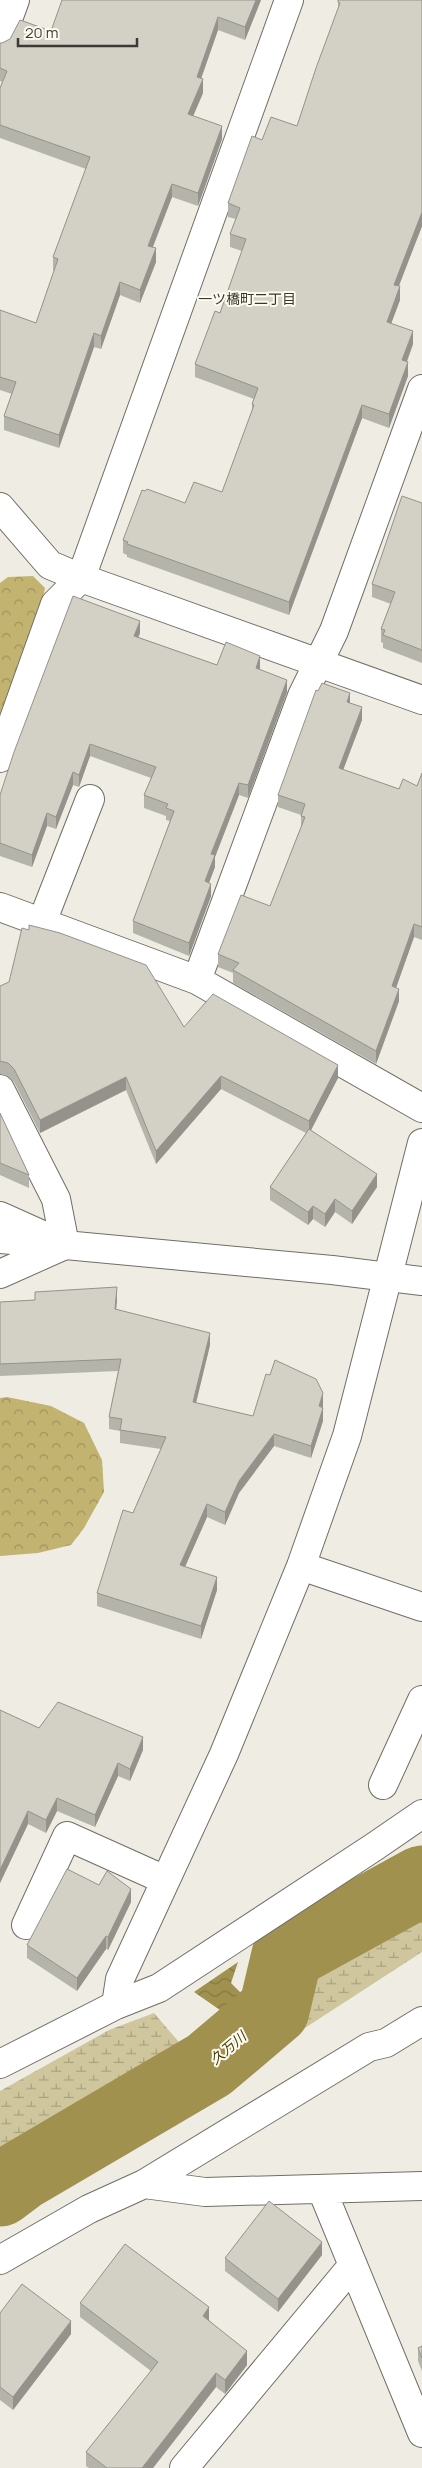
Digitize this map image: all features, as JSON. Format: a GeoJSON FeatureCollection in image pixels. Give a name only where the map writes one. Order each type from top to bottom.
{"type":"FeatureCollection","features":[{"type":"Feature","properties":{"kind":"street"},"geometry":{"type":"LineString","coordinates":[[0,41],[15,0]]}},
{"type":"Feature","properties":{"kind":"street"},"geometry":{"type":"LineString","coordinates":[[0,758],[55,604],[81,578],[289,0]]}},
{"type":"Feature","properties":{"kind":"street"},"geometry":{"type":"LineString","coordinates":[[197,980],[302,696],[334,631],[422,389]]}},
{"type":"Feature","properties":{"kind":"street"},"geometry":{"type":"LineString","coordinates":[[0,506],[50,565],[81,578],[422,700]]}},
{"type":"Feature","properties":{"kind":"street"},"geometry":{"type":"LineString","coordinates":[[42,922],[90,798]]}},
{"type":"Feature","properties":{"kind":"street"},"geometry":{"type":"LineString","coordinates":[[0,906],[197,980],[422,1108]]}},
{"type":"Feature","properties":{"kind":"street"},"geometry":{"type":"LineString","coordinates":[[0,1089],[56,1199],[65,1245]]}},
{"type":"Feature","properties":{"kind":"street"},"geometry":{"type":"LineString","coordinates":[[116,2005],[120,1979],[224,1754],[301,1566],[347,1436],[386,1277],[422,1143]]}},
{"type":"Feature","properties":{"kind":"street"},"geometry":{"type":"LineString","coordinates":[[0,1216],[65,1245]]}},
{"type":"Feature","properties":{"kind":"street"},"geometry":{"type":"LineString","coordinates":[[0,1239],[322,1269],[422,1281]]}},
{"type":"Feature","properties":{"kind":"street"},"geometry":{"type":"LineString","coordinates":[[0,1274],[65,1245]]}},
{"type":"Feature","properties":{"kind":"street"},"geometry":{"type":"LineString","coordinates":[[301,1566],[422,1607]]}},
{"type":"Feature","properties":{"kind":"street"},"geometry":{"type":"LineString","coordinates":[[384,1785],[422,1700]]}},
{"type":"Feature","properties":{"kind":"street"},"geometry":{"type":"LineString","coordinates":[[0,2064],[116,2005],[159,1988],[374,1848],[422,1814]]}},
{"type":"Feature","properties":{"kind":"street"},"geometry":{"type":"LineString","coordinates":[[26,1925],[67,1836],[165,1880]]}},
{"type":"Feature","properties":{"kind":"street"},"geometry":{"type":"LineString","coordinates":[[0,2260],[90,2209],[144,2184],[369,2047],[386,2043],[422,2021]]}},
{"type":"Feature","properties":{"kind":"street"},"geometry":{"type":"LineString","coordinates":[[144,2184],[205,2192],[422,2186]]}},
{"type":"Feature","properties":{"kind":"street"},"geometry":{"type":"LineString","coordinates":[[322,2190],[422,2433]]}},
{"type":"Feature","properties":{"kind":"street"},"geometry":{"type":"LineString","coordinates":[[184,2468],[353,2265]]}},
{"type":"Feature","properties":{"kind":"green space"},"geometry":{"type":"Polygon","coordinates":[[[33,576],[45,588],[38,623],[0,716],[0,583],[8,577],[33,576]]]}},
{"type":"Feature","properties":{"kind":"green space"},"geometry":{"type":"Polygon","coordinates":[[[7,1397],[51,1406],[84,1423],[102,1460],[104,1492],[84,1528],[71,1545],[38,1553],[0,1556],[0,1398],[7,1397]]]}},
{"type":"Feature","properties":{"kind":"green space"},"geometry":{"type":"Polygon","coordinates":[[[422,1903],[422,1952],[271,2050],[262,2046],[299,2023],[294,1977],[422,1903]]]}},
{"type":"Feature","properties":{"kind":"green space"},"geometry":{"type":"Polygon","coordinates":[[[154,2013],[184,2048],[177,2063],[0,2174],[0,2091],[109,2030],[154,2013]]]}},
{"type":"Feature","properties":{"kind":"water"},"geometry":{"type":"Polygon","coordinates":[[[422,1851],[422,1895],[296,1969],[290,1995],[304,2014],[257,2053],[230,2017],[194,1992],[238,1962],[231,1983],[245,1997],[268,1969],[262,1954],[388,1875],[422,1851]]]}},
{"type":"Feature","properties":{"kind":"water"},"geometry":{"type":"Polygon","coordinates":[[[193,2049],[221,2078],[38,2186],[9,2197],[0,2206],[0,2175],[12,2163],[193,2049]]]}},
{"type":"Feature","properties":{"kind":"building"},"geometry":{"type":"Polygon","coordinates":[[[62,0],[256,0],[245,27],[218,17],[197,77],[203,79],[188,114],[222,126],[198,193],[172,184],[148,246],[156,248],[140,290],[120,282],[101,336],[94,333],[59,435],[4,416],[16,382],[0,377],[0,310],[36,323],[58,259],[53,257],[90,157],[0,125],[0,88],[7,71],[0,68],[0,43],[10,39],[20,20],[51,31],[62,0]]]}},
{"type":"Feature","properties":{"kind":"building"},"geometry":{"type":"Polygon","coordinates":[[[338,0],[422,0],[422,212],[394,285],[400,286],[387,322],[413,331],[402,360],[408,362],[389,414],[362,405],[289,602],[127,544],[128,542],[123,540],[142,490],[145,491],[147,489],[185,503],[194,482],[222,492],[254,405],[252,404],[258,388],[195,364],[215,311],[220,313],[246,239],[230,234],[240,208],[228,203],[252,136],[262,140],[271,117],[297,126],[340,3],[338,0]]]}},
{"type":"Feature","properties":{"kind":"building"},"geometry":{"type":"Polygon","coordinates":[[[402,496],[422,503],[422,650],[383,635],[385,630],[381,629],[395,592],[372,584],[402,496]]]}},
{"type":"Feature","properties":{"kind":"building"},"geometry":{"type":"Polygon","coordinates":[[[73,596],[140,621],[134,636],[217,665],[226,642],[260,656],[256,668],[287,680],[248,785],[239,783],[211,854],[215,855],[205,881],[211,884],[189,943],[133,921],[174,811],[166,808],[168,804],[144,795],[156,767],[90,744],[79,775],[73,772],[56,817],[47,813],[32,855],[0,843],[0,795],[14,752],[73,596]]]}},
{"type":"Feature","properties":{"kind":"building"},"geometry":{"type":"Polygon","coordinates":[[[322,683],[350,693],[347,702],[362,707],[339,768],[399,789],[403,779],[417,786],[422,773],[422,927],[414,924],[392,986],[399,989],[376,1051],[233,970],[239,963],[218,954],[241,895],[270,906],[305,817],[301,816],[305,804],[278,795],[316,690],[318,691],[322,683]]]}},
{"type":"Feature","properties":{"kind":"building"},"geometry":{"type":"Polygon","coordinates":[[[29,925],[60,933],[146,965],[184,1027],[213,994],[338,1065],[309,1121],[221,1076],[156,1151],[126,1077],[40,1120],[14,1069],[8,1063],[0,1061],[0,986],[9,982],[22,928],[29,930],[29,925]]]}},
{"type":"Feature","properties":{"kind":"building"},"geometry":{"type":"Polygon","coordinates":[[[0,1113],[29,1175],[0,1163],[0,1113]]]}},
{"type":"Feature","properties":{"kind":"building"},"geometry":{"type":"Polygon","coordinates":[[[309,1129],[377,1174],[352,1211],[335,1199],[325,1214],[313,1206],[308,1212],[270,1187],[309,1129]]]}},
{"type":"Feature","properties":{"kind":"building"},"geometry":{"type":"Polygon","coordinates":[[[117,1287],[115,1309],[210,1333],[193,1402],[253,1416],[266,1374],[270,1375],[275,1360],[316,1379],[323,1393],[319,1406],[323,1408],[311,1446],[274,1434],[239,1481],[225,1512],[207,1504],[180,1565],[217,1577],[201,1626],[97,1593],[123,1510],[133,1513],[166,1437],[120,1430],[122,1419],[109,1417],[121,1359],[0,1364],[0,1302],[35,1300],[35,1292],[117,1287]]]}},
{"type":"Feature","properties":{"kind":"building"},"geometry":{"type":"Polygon","coordinates":[[[58,1702],[143,1737],[130,1769],[118,1763],[95,1815],[57,1798],[46,1820],[28,1811],[0,1870],[0,1710],[39,1728],[58,1702]]]}},
{"type":"Feature","properties":{"kind":"building"},"geometry":{"type":"Polygon","coordinates":[[[67,1869],[99,1885],[107,1871],[131,1889],[108,1937],[106,1936],[77,1978],[27,1945],[67,1869]]]}},
{"type":"Feature","properties":{"kind":"building"},"geometry":{"type":"Polygon","coordinates":[[[269,2201],[322,2242],[278,2299],[225,2258],[269,2201]]]}},
{"type":"Feature","properties":{"kind":"building"},"geometry":{"type":"Polygon","coordinates":[[[125,2244],[209,2307],[203,2316],[247,2351],[225,2380],[216,2373],[142,2468],[107,2468],[86,2452],[158,2362],[80,2303],[125,2244]]]}},
{"type":"Feature","properties":{"kind":"building"},"geometry":{"type":"Polygon","coordinates":[[[22,2284],[71,2321],[13,2397],[0,2387],[0,2313],[22,2284]]]}},
{"type":"Feature","properties":{"kind":"building"},"geometry":{"type":"Polygon","coordinates":[[[422,2346],[422,2358],[418,2348],[422,2346]]]}},
{"type":"Feature","properties":{"kind":"waterway","name":"久万川"},"geometry":{"type":"LineString","coordinates":[[0,2191],[20,2176],[209,2065],[274,2010],[287,1955],[422,1881]]}},
{"type":"Feature","properties":{"kind":"district","name":"一ツ橋町二丁目"},"geometry":{"type":"Point","coordinates":[247,299]}}]}
